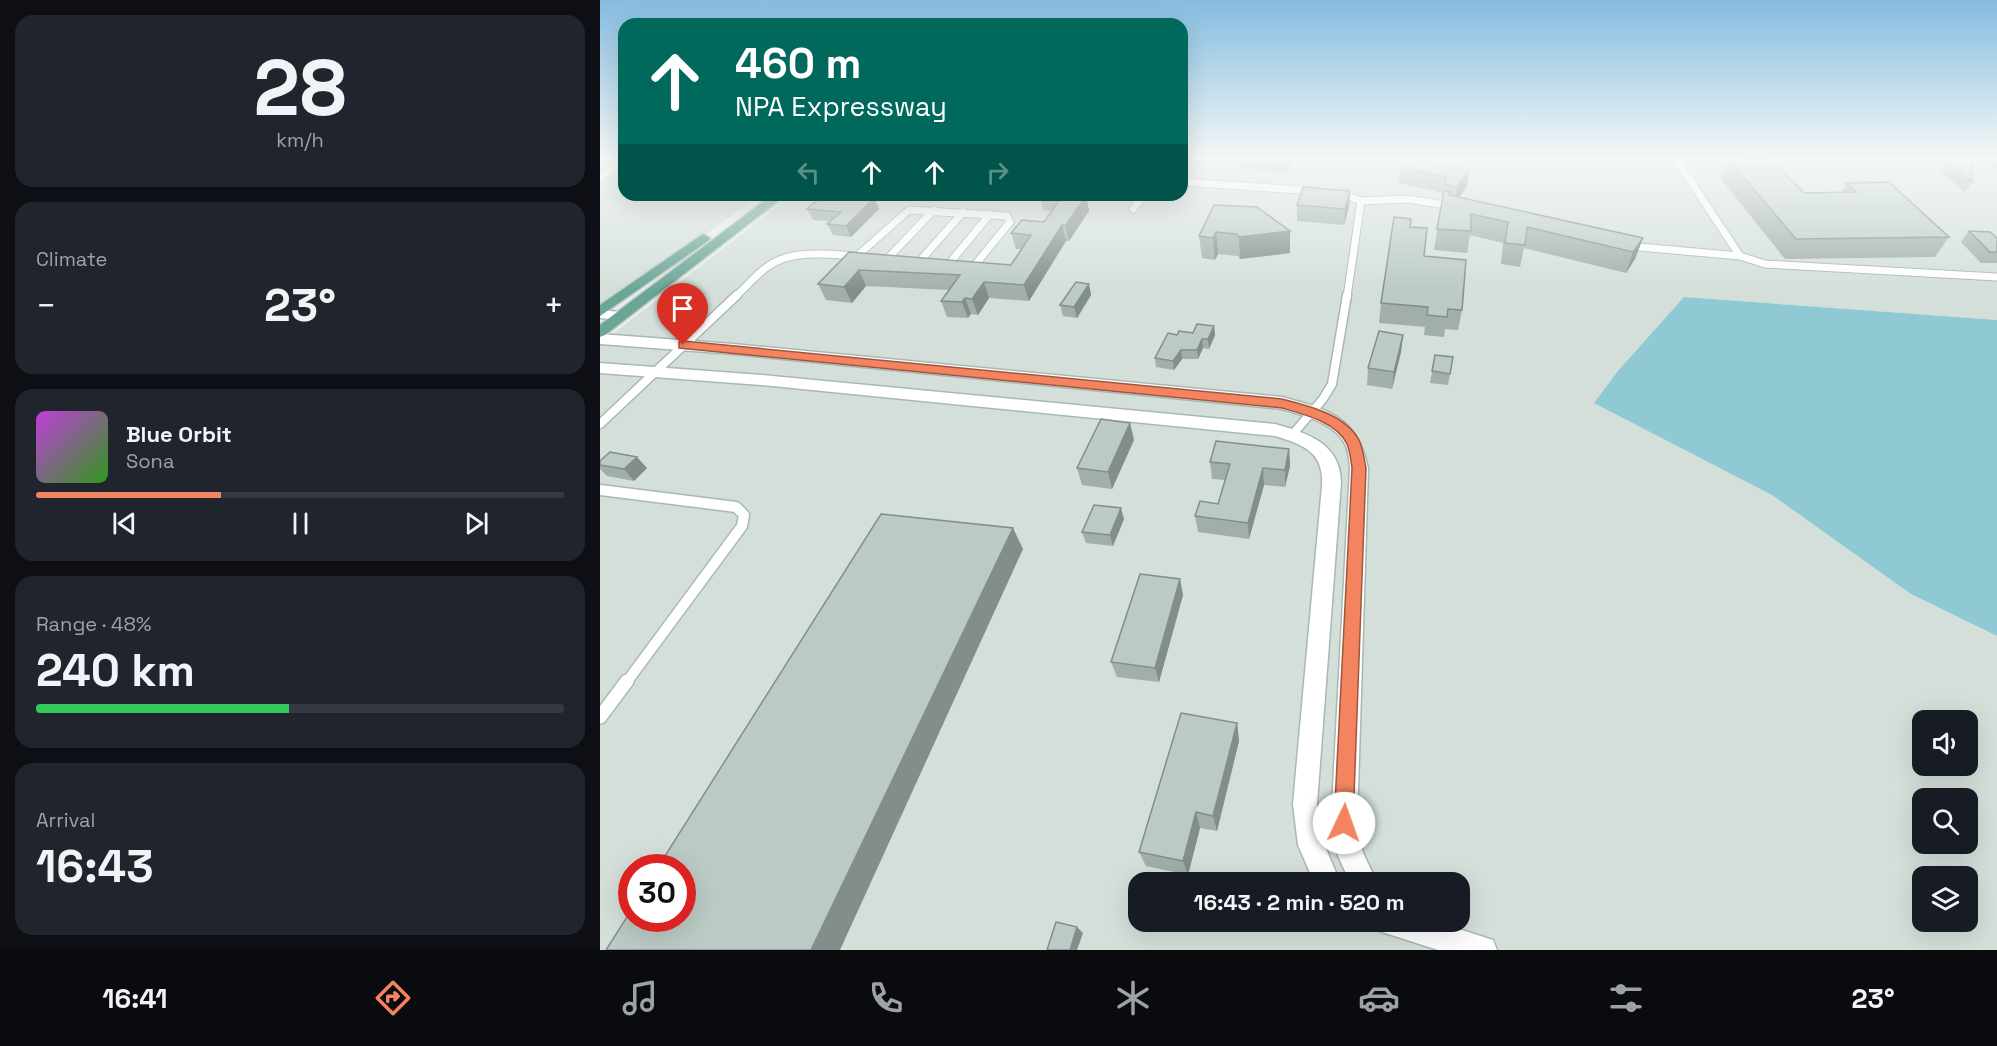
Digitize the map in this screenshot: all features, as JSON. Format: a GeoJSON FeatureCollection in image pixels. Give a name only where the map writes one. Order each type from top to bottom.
{"type":"FeatureCollection","features":[{"type":"Feature","properties":{"kind":"main road"},"geometry":{"type":"LineString","coordinates":[[600,313],[751,203]]}},
{"type":"Feature","properties":{"kind":"main road"},"geometry":{"type":"LineString","coordinates":[[600,332],[769,203]]}},
{"type":"Feature","properties":{"kind":"street"},"geometry":{"type":"LineString","coordinates":[[600,313],[621,316]]}},
{"type":"Feature","properties":{"kind":"street"},"geometry":{"type":"LineString","coordinates":[[600,339],[786,354],[1282,404],[1312,412],[1336,425],[1353,441],[1359,468],[1344,823],[1350,856],[1359,872]]}},
{"type":"Feature","properties":{"kind":"street"},"geometry":{"type":"LineString","coordinates":[[600,368],[761,380],[1275,430],[1305,439],[1322,452],[1331,466],[1331,499],[1305,804],[1311,845],[1323,872]]}},
{"type":"Feature","properties":{"kind":"street"},"geometry":{"type":"LineString","coordinates":[[1425,932],[1483,950]]}},
{"type":"Feature","properties":{"kind":"lane"},"geometry":{"type":"LineString","coordinates":[[1133,209],[1137,203]]}},
{"type":"Feature","properties":{"kind":"lane"},"geometry":{"type":"LineString","coordinates":[[1292,435],[1323,399],[1332,384],[1361,203]]}},
{"type":"Feature","properties":{"kind":"lane"},"geometry":{"type":"LineString","coordinates":[[1435,203],[1461,208]]}},
{"type":"Feature","properties":{"kind":"lane"},"geometry":{"type":"LineString","coordinates":[[1705,203],[1740,256]]}},
{"type":"Feature","properties":{"kind":"lane"},"geometry":{"type":"LineString","coordinates":[[887,259],[934,210]]}},
{"type":"Feature","properties":{"kind":"lane"},"geometry":{"type":"LineString","coordinates":[[857,256],[907,211],[934,210],[1007,216],[1010,222],[975,265],[970,267],[938,264]]}},
{"type":"Feature","properties":{"kind":"lane"},"geometry":{"type":"LineString","coordinates":[[919,262],[963,212]]}},
{"type":"Feature","properties":{"kind":"lane"},"geometry":{"type":"LineString","coordinates":[[948,265],[990,214]]}},
{"type":"Feature","properties":{"kind":"lane"},"geometry":{"type":"LineString","coordinates":[[1620,245],[1740,256],[1765,264],[1997,277]]}},
{"type":"Feature","properties":{"kind":"lane"},"geometry":{"type":"LineString","coordinates":[[600,424],[768,266],[781,259],[817,253],[867,257]]}},
{"type":"Feature","properties":{"kind":"lane"},"geometry":{"type":"LineString","coordinates":[[877,258],[898,260]]}},
{"type":"Feature","properties":{"kind":"lane"},"geometry":{"type":"LineString","coordinates":[[908,261],[928,263]]}},
{"type":"Feature","properties":{"kind":"lane"},"geometry":{"type":"LineString","coordinates":[[600,490],[736,507],[744,515],[742,526],[600,717]]}},
{"type":"Feature","properties":{"kind":"shaded area"},"geometry":{"type":"Polygon","coordinates":[[[600,203],[749,203],[600,311],[600,203]]]}},
{"type":"Feature","properties":{"kind":"shaded area"},"geometry":{"type":"Polygon","coordinates":[[[781,203],[1997,203],[1997,320],[1684,297],[1772,495],[1911,594],[1997,636],[1997,950],[600,950],[600,344],[781,203]]]}},
{"type":"Feature","properties":{"kind":"water"},"geometry":{"type":"Polygon","coordinates":[[[1684,297],[1997,320],[1997,636],[1911,594],[1772,495],[1594,403],[1618,371],[1684,297]]]}},
{"type":"Feature","properties":{"kind":"building"},"geometry":{"type":"Polygon","coordinates":[[[813,203],[869,203],[846,226],[827,224],[841,212],[807,209],[813,203]]]}},
{"type":"Feature","properties":{"kind":"building"},"geometry":{"type":"Polygon","coordinates":[[[1057,203],[1081,203],[1065,226],[1062,225],[1024,285],[984,282],[972,299],[965,298],[962,302],[941,301],[960,275],[859,270],[844,287],[818,284],[849,252],[1011,265],[1031,235],[1011,233],[1022,220],[1044,222],[1057,203]]]}},
{"type":"Feature","properties":{"kind":"building"},"geometry":{"type":"Polygon","coordinates":[[[1298,203],[1347,203],[1345,209],[1298,203]]]}},
{"type":"Feature","properties":{"kind":"building"},"geometry":{"type":"Polygon","coordinates":[[[1442,203],[1487,203],[1643,238],[1633,252],[1527,227],[1525,245],[1505,243],[1508,222],[1471,214],[1471,231],[1437,229],[1442,203]]]}},
{"type":"Feature","properties":{"kind":"building"},"geometry":{"type":"Polygon","coordinates":[[[1766,203],[1912,203],[1949,237],[1796,239],[1766,203]]]}},
{"type":"Feature","properties":{"kind":"building"},"geometry":{"type":"Polygon","coordinates":[[[1214,205],[1257,207],[1290,231],[1239,237],[1237,234],[1216,232],[1213,238],[1199,236],[1214,205]]]}},
{"type":"Feature","properties":{"kind":"building"},"geometry":{"type":"Polygon","coordinates":[[[1394,217],[1411,219],[1410,227],[1427,228],[1424,256],[1466,260],[1462,310],[1448,309],[1447,317],[1427,315],[1428,307],[1381,303],[1394,217]]]}},
{"type":"Feature","properties":{"kind":"building"},"geometry":{"type":"Polygon","coordinates":[[[1969,231],[1990,232],[1997,238],[1997,252],[1990,252],[1969,231]]]}},
{"type":"Feature","properties":{"kind":"building"},"geometry":{"type":"Polygon","coordinates":[[[1076,282],[1089,284],[1074,307],[1060,305],[1076,282]]]}},
{"type":"Feature","properties":{"kind":"building"},"geometry":{"type":"Polygon","coordinates":[[[1197,324],[1214,326],[1208,339],[1202,339],[1197,350],[1181,350],[1173,361],[1155,358],[1168,333],[1177,335],[1179,331],[1193,333],[1197,324]]]}},
{"type":"Feature","properties":{"kind":"building"},"geometry":{"type":"Polygon","coordinates":[[[1379,331],[1403,335],[1394,372],[1368,368],[1379,331]]]}},
{"type":"Feature","properties":{"kind":"building"},"geometry":{"type":"Polygon","coordinates":[[[1435,355],[1453,357],[1450,374],[1432,371],[1435,355]]]}},
{"type":"Feature","properties":{"kind":"building"},"geometry":{"type":"Polygon","coordinates":[[[1101,419],[1130,423],[1108,472],[1077,468],[1101,419]]]}},
{"type":"Feature","properties":{"kind":"building"},"geometry":{"type":"Polygon","coordinates":[[[1216,441],[1289,449],[1285,470],[1263,468],[1248,523],[1195,516],[1200,501],[1218,504],[1230,464],[1210,462],[1216,441]]]}},
{"type":"Feature","properties":{"kind":"building"},"geometry":{"type":"Polygon","coordinates":[[[610,452],[637,457],[624,469],[600,465],[600,461],[610,452]]]}},
{"type":"Feature","properties":{"kind":"building"},"geometry":{"type":"Polygon","coordinates":[[[1094,505],[1121,508],[1110,535],[1082,532],[1094,505]]]}},
{"type":"Feature","properties":{"kind":"building"},"geometry":{"type":"Polygon","coordinates":[[[881,514],[1013,528],[811,950],[606,950],[618,931],[696,932],[696,854],[666,854],[881,514]]]}},
{"type":"Feature","properties":{"kind":"building"},"geometry":{"type":"Polygon","coordinates":[[[1140,574],[1180,579],[1155,668],[1111,662],[1140,574]]]}},
{"type":"Feature","properties":{"kind":"building"},"geometry":{"type":"Polygon","coordinates":[[[1181,713],[1237,723],[1213,816],[1196,812],[1183,861],[1139,852],[1181,713]]]}},
{"type":"Feature","properties":{"kind":"building"},"geometry":{"type":"Polygon","coordinates":[[[1056,922],[1077,927],[1070,950],[1047,950],[1056,922]]]}},
{"type":"Feature","properties":{"kind":"route"},"geometry":{"type":"LineString","coordinates":[[683,345],[1282,404],[1312,412],[1336,425],[1353,441],[1359,468],[1344,823]]}}]}
